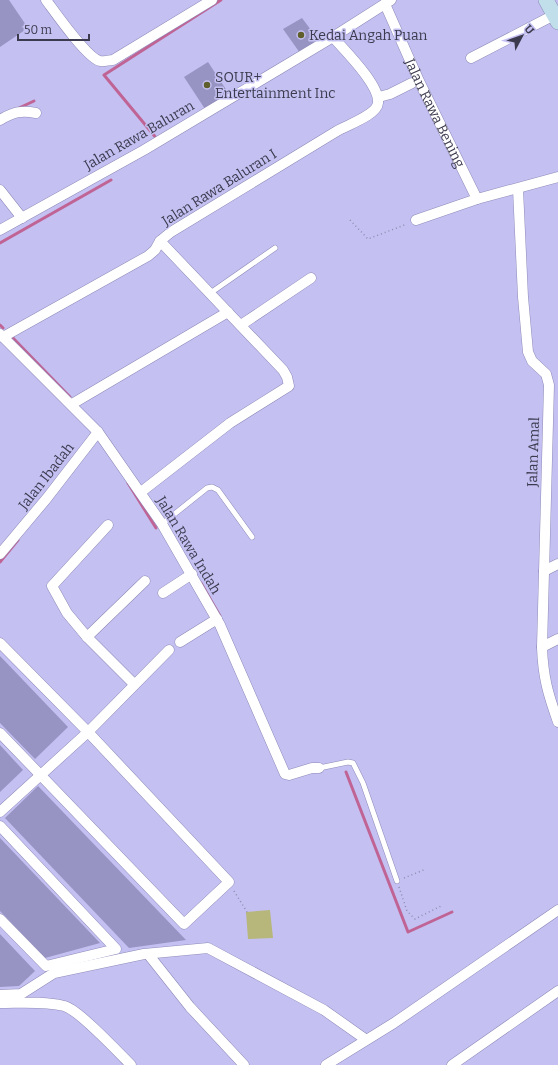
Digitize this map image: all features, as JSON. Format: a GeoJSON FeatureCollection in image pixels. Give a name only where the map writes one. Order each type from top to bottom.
{"type":"FeatureCollection","features":[{"type":"Feature","properties":{"kind":"street"},"geometry":{"type":"LineString","coordinates":[[46,0],[77,40],[91,55],[100,61],[113,60],[212,0]]}},
{"type":"Feature","properties":{"kind":"street"},"geometry":{"type":"LineString","coordinates":[[471,58],[556,18],[546,0]]}},
{"type":"Feature","properties":{"kind":"street","name":"Jalan Rawa Baluran"},"geometry":{"type":"LineString","coordinates":[[0,230],[144,150],[333,37],[388,2]]}},
{"type":"Feature","properties":{"kind":"street","name":"Jalan Rawa Bening"},"geometry":{"type":"LineString","coordinates":[[388,2],[419,81],[477,199]]}},
{"type":"Feature","properties":{"kind":"street"},"geometry":{"type":"LineString","coordinates":[[333,37],[374,84],[379,97],[390,94],[412,84]]}},
{"type":"Feature","properties":{"kind":"street","name":"Jalan Rawa Baluran I"},"geometry":{"type":"LineString","coordinates":[[2,335],[148,256],[155,250],[160,241],[171,232],[321,141],[370,114],[378,105],[379,97]]}},
{"type":"Feature","properties":{"kind":"street"},"geometry":{"type":"LineString","coordinates":[[0,120],[10,113],[23,110],[36,113]]}},
{"type":"Feature","properties":{"kind":"street"},"geometry":{"type":"LineString","coordinates":[[416,220],[477,199],[558,177]]}},
{"type":"Feature","properties":{"kind":"street","name":"Jalan Amal"},"geometry":{"type":"LineString","coordinates":[[518,189],[523,297],[528,352],[532,360],[546,374],[553,399],[544,571],[542,646],[543,673],[558,722]]}},
{"type":"Feature","properties":{"kind":"street"},"geometry":{"type":"LineString","coordinates":[[0,190],[22,218]]}},
{"type":"Feature","properties":{"kind":"street"},"geometry":{"type":"LineString","coordinates":[[141,492],[230,424],[289,386],[287,378],[282,370],[160,241]]}},
{"type":"Feature","properties":{"kind":"street"},"geometry":{"type":"LineString","coordinates":[[241,325],[311,278]]}},
{"type":"Feature","properties":{"kind":"street"},"geometry":{"type":"LineString","coordinates":[[72,404],[228,312]]}},
{"type":"Feature","properties":{"kind":"street","name":"Jalan Rawa Indah"},"geometry":{"type":"LineString","coordinates":[[2,335],[49,384],[72,404],[98,432],[162,524],[217,619],[285,774],[289,775],[312,768],[319,768]]}},
{"type":"Feature","properties":{"kind":"street","name":"Jalan Ibadah"},"geometry":{"type":"LineString","coordinates":[[0,554],[47,498],[98,432]]}},
{"type":"Feature","properties":{"kind":"street"},"geometry":{"type":"LineString","coordinates":[[108,525],[52,586],[67,614],[87,637],[134,684]]}},
{"type":"Feature","properties":{"kind":"street"},"geometry":{"type":"LineString","coordinates":[[544,571],[558,564]]}},
{"type":"Feature","properties":{"kind":"street"},"geometry":{"type":"LineString","coordinates":[[163,593],[192,574]]}},
{"type":"Feature","properties":{"kind":"street"},"geometry":{"type":"LineString","coordinates":[[87,637],[145,581]]}},
{"type":"Feature","properties":{"kind":"street"},"geometry":{"type":"LineString","coordinates":[[180,642],[217,619]]}},
{"type":"Feature","properties":{"kind":"street"},"geometry":{"type":"LineString","coordinates":[[542,646],[558,639]]}},
{"type":"Feature","properties":{"kind":"street"},"geometry":{"type":"LineString","coordinates":[[0,643],[88,732],[229,882],[184,924],[0,733]]}},
{"type":"Feature","properties":{"kind":"street"},"geometry":{"type":"LineString","coordinates":[[0,812],[88,732],[168,650]]}},
{"type":"Feature","properties":{"kind":"street"},"geometry":{"type":"LineString","coordinates":[[0,826],[116,949],[46,966],[0,919]]}},
{"type":"Feature","properties":{"kind":"street"},"geometry":{"type":"LineString","coordinates":[[326,1065],[365,1039],[394,1023],[558,910]]}},
{"type":"Feature","properties":{"kind":"street"},"geometry":{"type":"LineString","coordinates":[[0,995],[21,994],[54,973],[148,954],[208,948],[324,1010],[365,1039]]}},
{"type":"Feature","properties":{"kind":"street"},"geometry":{"type":"LineString","coordinates":[[148,954],[190,1007],[244,1065]]}},
{"type":"Feature","properties":{"kind":"street"},"geometry":{"type":"LineString","coordinates":[[452,1065],[558,991]]}},
{"type":"Feature","properties":{"kind":"street"},"geometry":{"type":"LineString","coordinates":[[0,1003],[41,1002],[66,1006],[96,1030],[131,1065]]}},
{"type":"Feature","properties":{"kind":"lane"},"geometry":{"type":"LineString","coordinates":[[209,294],[275,248]]}},
{"type":"Feature","properties":{"kind":"lane"},"geometry":{"type":"LineString","coordinates":[[162,524],[207,488],[212,487],[218,490],[252,537]]}},
{"type":"Feature","properties":{"kind":"lane"},"geometry":{"type":"LineString","coordinates":[[319,768],[348,762],[353,763],[363,783],[397,881]]}},
{"type":"Feature","properties":{"kind":"path"},"geometry":{"type":"LineString","coordinates":[[350,220],[368,239],[416,220]]}},
{"type":"Feature","properties":{"kind":"path"},"geometry":{"type":"LineString","coordinates":[[426,869],[397,881],[407,911],[415,919],[441,906]]}},
{"type":"Feature","properties":{"kind":"path"},"geometry":{"type":"LineString","coordinates":[[228,883],[247,912]]}},
{"type":"Feature","properties":{"kind":"shaded area"},"geometry":{"type":"Polygon","coordinates":[[[270,910],[273,938],[248,939],[246,912],[270,910]]]}},
{"type":"Feature","properties":{"kind":"building"},"geometry":{"type":"Polygon","coordinates":[[[0,0],[9,0],[28,28],[0,47],[0,0]]]}},
{"type":"Feature","properties":{"kind":"building","name":"Kedai Angah Puan"},"geometry":{"type":"Polygon","coordinates":[[[302,18],[320,42],[300,53],[283,29],[302,18]]]}},
{"type":"Feature","properties":{"kind":"building","name":"SOUR+ Entertainment Inc"},"geometry":{"type":"Polygon","coordinates":[[[208,62],[229,94],[205,109],[184,77],[208,62]]]}},
{"type":"Feature","properties":{"kind":"building"},"geometry":{"type":"Polygon","coordinates":[[[0,656],[68,727],[35,759],[0,723],[0,656]]]}},
{"type":"Feature","properties":{"kind":"building"},"geometry":{"type":"Polygon","coordinates":[[[0,745],[23,770],[0,792],[0,745]]]}},
{"type":"Feature","properties":{"kind":"building"},"geometry":{"type":"Polygon","coordinates":[[[38,786],[186,940],[129,948],[5,818],[38,786]]]}},
{"type":"Feature","properties":{"kind":"building"},"geometry":{"type":"Polygon","coordinates":[[[0,838],[100,943],[45,958],[0,911],[0,838]]]}},
{"type":"Feature","properties":{"kind":"building"},"geometry":{"type":"Polygon","coordinates":[[[0,934],[35,971],[19,986],[0,987],[0,934]]]}},
{"type":"Feature","properties":{"kind":"waterway"},"geometry":{"type":"LineString","coordinates":[[157,139],[104,75],[221,0]]}},
{"type":"Feature","properties":{"kind":"waterway"},"geometry":{"type":"LineString","coordinates":[[19,108],[34,101]]}},
{"type":"Feature","properties":{"kind":"waterway"},"geometry":{"type":"LineString","coordinates":[[0,243],[111,180]]}},
{"type":"Feature","properties":{"kind":"waterway"},"geometry":{"type":"LineString","coordinates":[[0,325],[3,328]]}},
{"type":"Feature","properties":{"kind":"waterway"},"geometry":{"type":"LineString","coordinates":[[12,337],[70,397]]}},
{"type":"Feature","properties":{"kind":"waterway"},"geometry":{"type":"LineString","coordinates":[[128,483],[156,528]]}},
{"type":"Feature","properties":{"kind":"waterway"},"geometry":{"type":"LineString","coordinates":[[0,562],[18,540]]}},
{"type":"Feature","properties":{"kind":"waterway"},"geometry":{"type":"LineString","coordinates":[[201,583],[220,616]]}},
{"type":"Feature","properties":{"kind":"waterway"},"geometry":{"type":"LineString","coordinates":[[346,772],[408,932],[452,912]]}},
{"type":"Feature","properties":{"kind":"place","name":"Kedai Angah Puan"},"geometry":{"type":"Point","coordinates":[301,35]}},
{"type":"Feature","properties":{"kind":"place","name":"SOUR+ Entertainment Inc"},"geometry":{"type":"Point","coordinates":[207,85]}}]}
